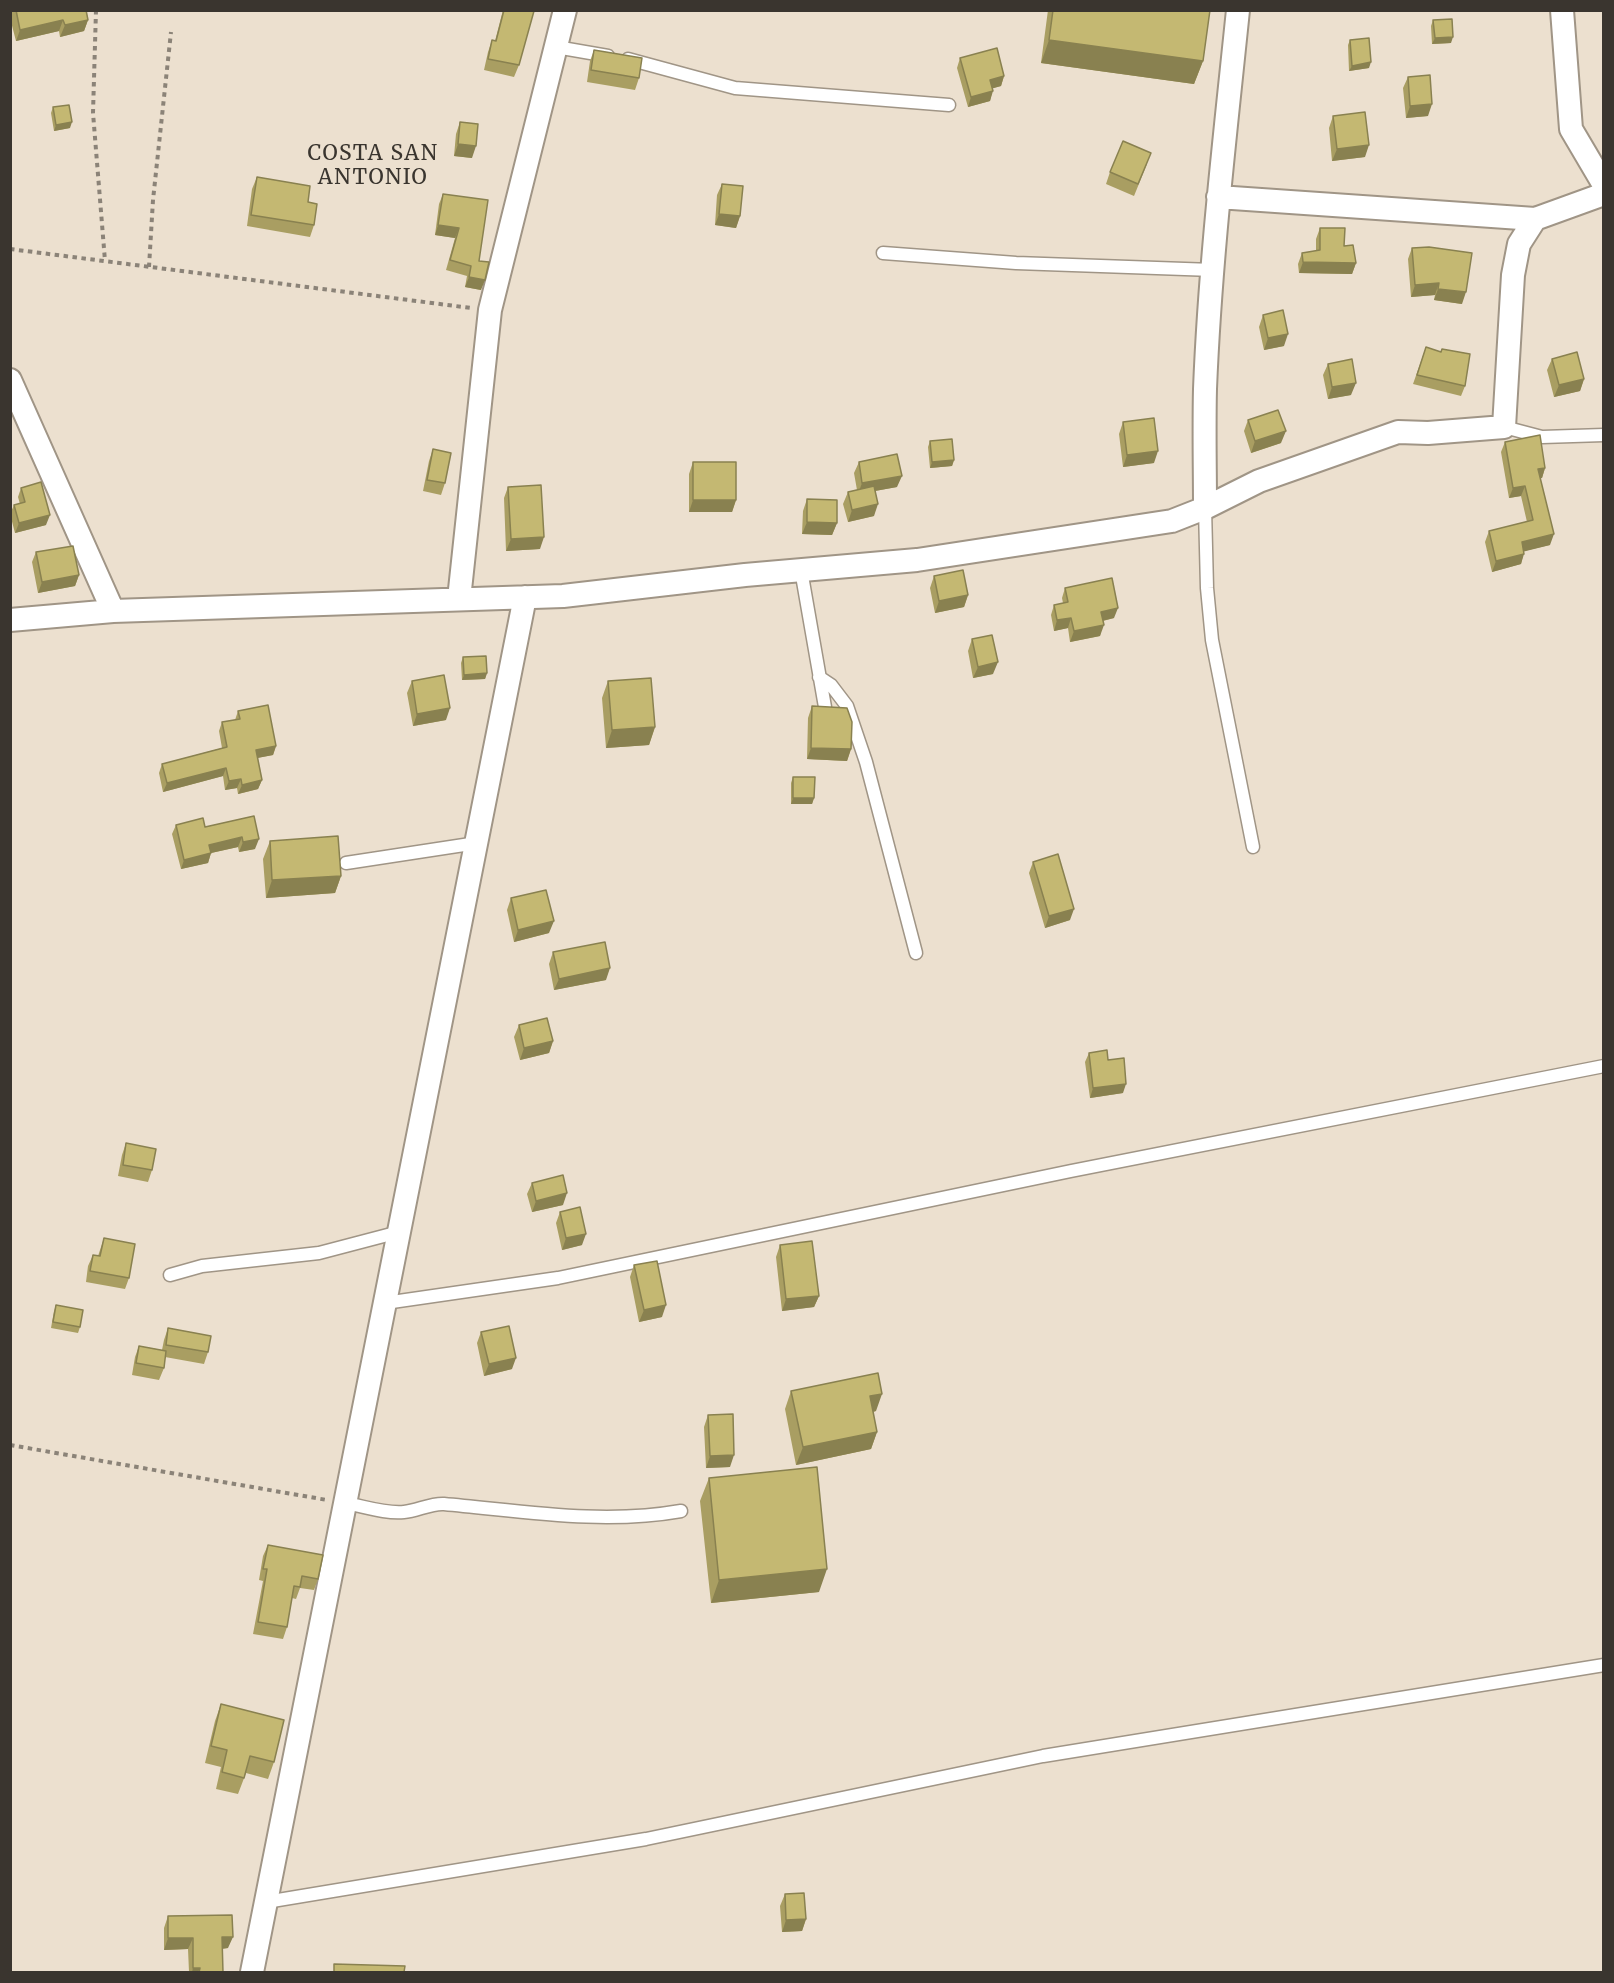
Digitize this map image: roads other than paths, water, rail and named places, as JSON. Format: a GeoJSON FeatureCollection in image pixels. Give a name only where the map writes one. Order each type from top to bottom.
{"type":"FeatureCollection","features":[{"type":"Feature","properties":{"kind":"street"},"geometry":{"type":"LineString","coordinates":[[459,599],[490,310],[565,10]]}},
{"type":"Feature","properties":{"kind":"street"},"geometry":{"type":"LineString","coordinates":[[1205,508],[1205,390],[1218,197],[1238,10]]}},
{"type":"Feature","properties":{"kind":"street"},"geometry":{"type":"LineString","coordinates":[[1562,10],[1571,129],[1604,185]]}},
{"type":"Feature","properties":{"kind":"street"},"geometry":{"type":"LineString","coordinates":[[1218,197],[1535,219],[1604,194]]}},
{"type":"Feature","properties":{"kind":"street"},"geometry":{"type":"LineString","coordinates":[[10,620],[113,610],[563,596],[917,560],[1172,521],[1205,508],[1259,481],[1398,432],[1428,434],[1504,427],[1513,275],[1519,244],[1535,219]]}},
{"type":"Feature","properties":{"kind":"street"},"geometry":{"type":"LineString","coordinates":[[10,380],[113,610]]}},
{"type":"Feature","properties":{"kind":"street"},"geometry":{"type":"LineString","coordinates":[[252,1972],[525,597]]}},
{"type":"Feature","properties":{"kind":"lane"},"geometry":{"type":"LineString","coordinates":[[556,47],[640,62],[735,88],[949,105]]}},
{"type":"Feature","properties":{"kind":"lane"},"geometry":{"type":"LineString","coordinates":[[883,253],[1016,262],[1213,270]]}},
{"type":"Feature","properties":{"kind":"lane"},"geometry":{"type":"LineString","coordinates":[[1504,427],[1542,437],[1604,435]]}},
{"type":"Feature","properties":{"kind":"lane"},"geometry":{"type":"LineString","coordinates":[[1205,508],[1207,588],[1212,640],[1253,847]]}},
{"type":"Feature","properties":{"kind":"lane"},"geometry":{"type":"LineString","coordinates":[[801,570],[825,707]]}},
{"type":"Feature","properties":{"kind":"lane"},"geometry":{"type":"LineString","coordinates":[[819,677],[831,686],[847,706],[866,762],[916,953]]}},
{"type":"Feature","properties":{"kind":"lane"},"geometry":{"type":"LineString","coordinates":[[346,863],[477,843]]}},
{"type":"Feature","properties":{"kind":"lane"},"geometry":{"type":"LineString","coordinates":[[385,1303],[558,1278],[1071,1170],[1604,1066]]}},
{"type":"Feature","properties":{"kind":"lane"},"geometry":{"type":"LineString","coordinates":[[170,1275],[202,1266],[319,1253],[399,1232]]}},
{"type":"Feature","properties":{"kind":"lane"},"geometry":{"type":"LineString","coordinates":[[345,1503],[403,1513],[440,1503],[516,1513],[573,1515],[647,1517],[681,1511]]}},
{"type":"Feature","properties":{"kind":"lane"},"geometry":{"type":"LineString","coordinates":[[266,1902],[646,1839],[1043,1756],[1604,1665]]}},
{"type":"Feature","properties":{"kind":"district","name":"COSTA SAN ANTONIO"},"geometry":{"type":"Point","coordinates":[373,166]}}]}
